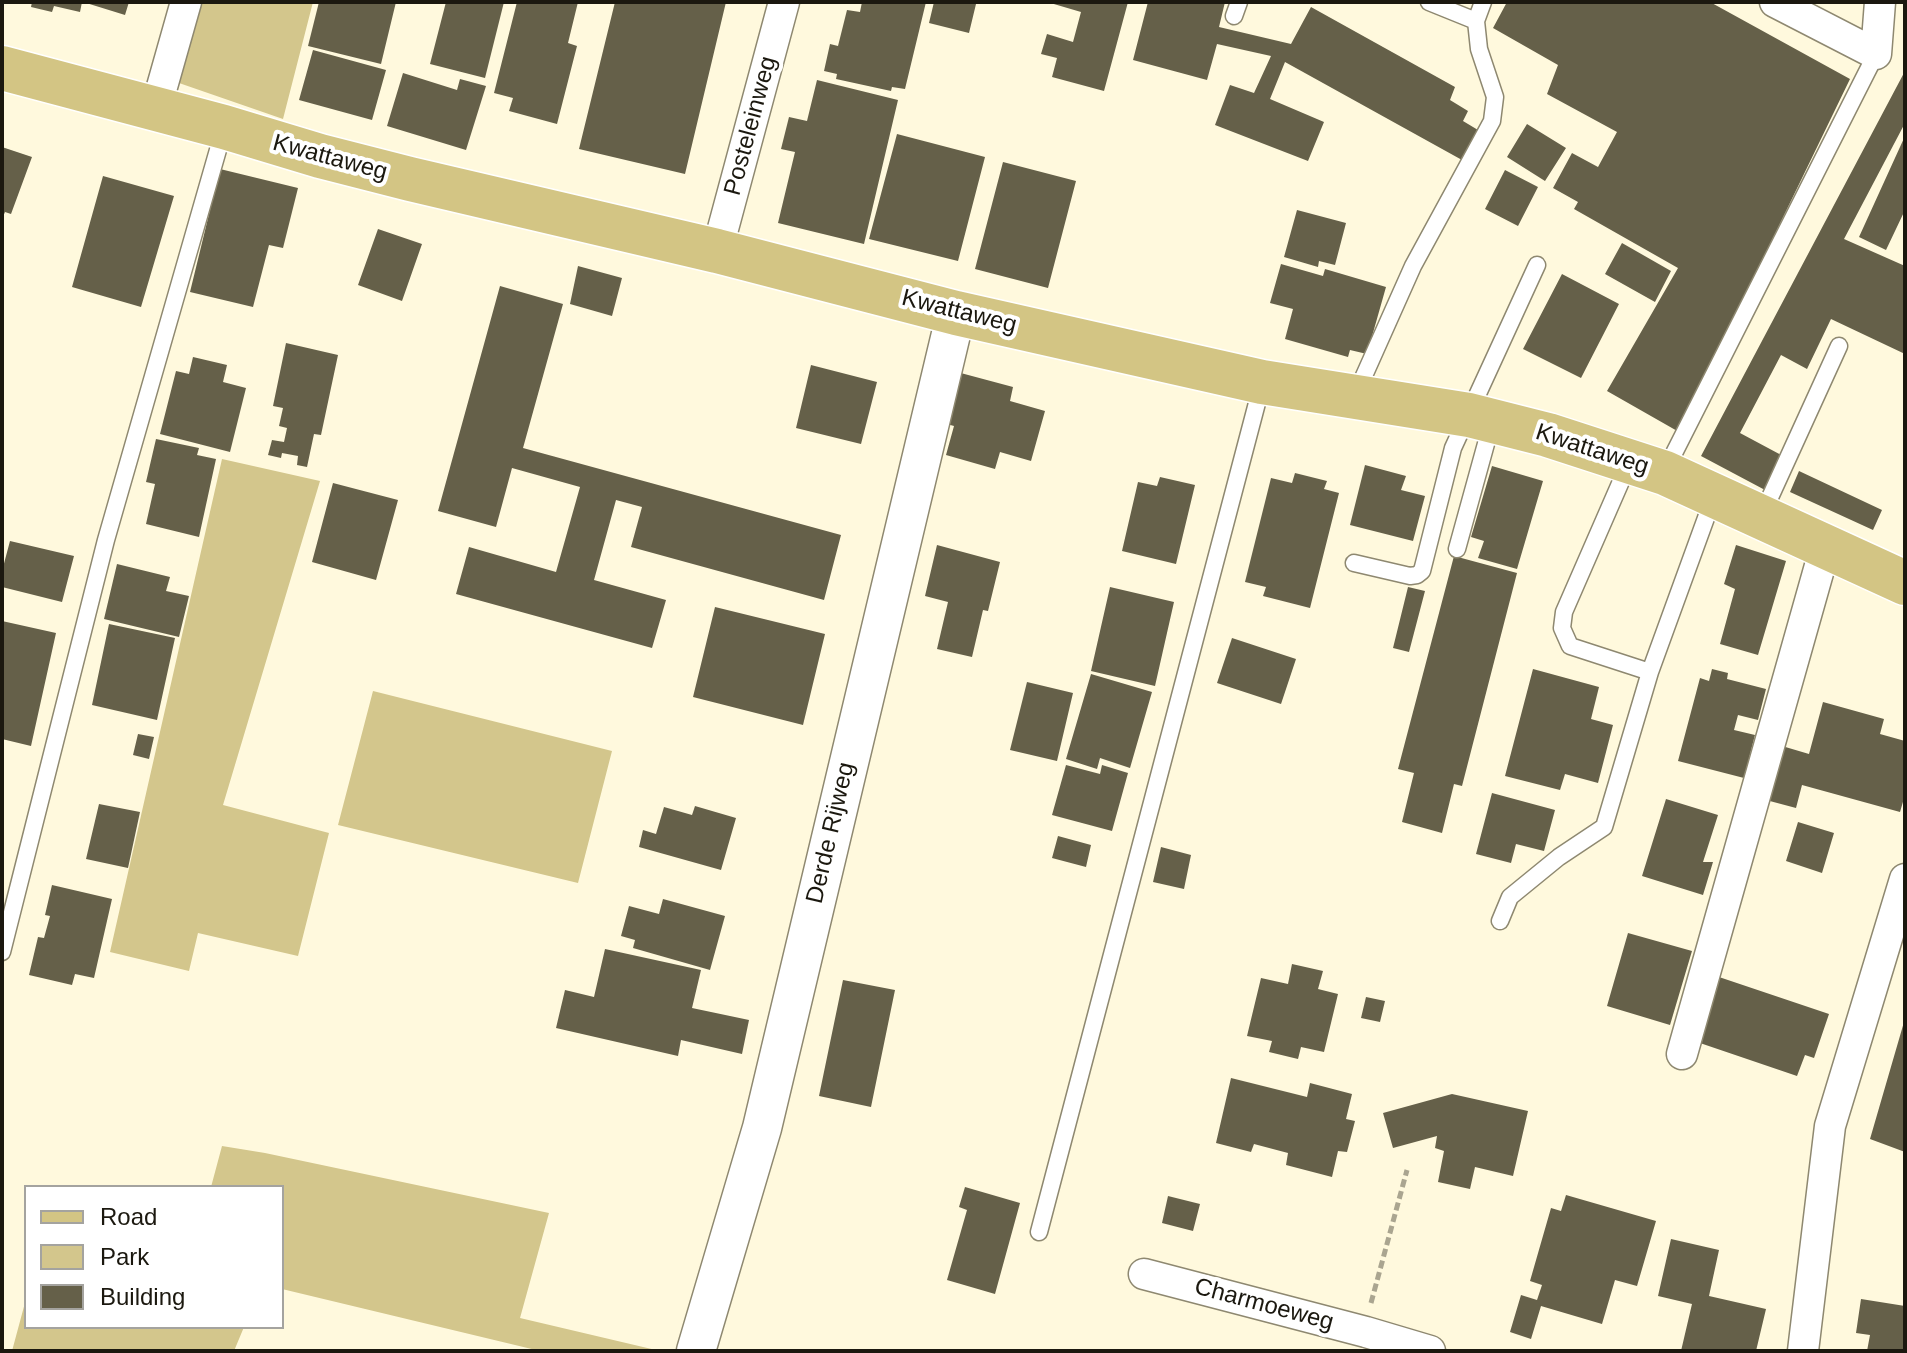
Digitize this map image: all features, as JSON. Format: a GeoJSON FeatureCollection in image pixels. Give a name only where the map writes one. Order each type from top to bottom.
{"type":"FeatureCollection","features":[{"type":"Feature","properties":{"kind":"main road","name":"Kwattaweg"},"geometry":{"type":"LineString","coordinates":[[2,68],[156,108],[320,156],[717,251],[956,313],[1262,382],[1480,418],[1548,435],[1647,467],[1905,583]]}},
{"type":"Feature","properties":{"kind":"street"},"geometry":{"type":"LineString","coordinates":[[156,108],[186,2]]}},
{"type":"Feature","properties":{"kind":"street","name":"Posteleinweg"},"geometry":{"type":"LineString","coordinates":[[717,251],[784,2]]}},
{"type":"Feature","properties":{"kind":"street"},"geometry":{"type":"LineString","coordinates":[[1775,2],[1876,54],[1880,2]]}},
{"type":"Feature","properties":{"kind":"street","name":"Derde Rijweg"},"geometry":{"type":"LineString","coordinates":[[696,1351],[762,1128],[956,313]]}},
{"type":"Feature","properties":{"kind":"street"},"geometry":{"type":"LineString","coordinates":[[1682,1054],[1825,548]]}},
{"type":"Feature","properties":{"kind":"street"},"geometry":{"type":"LineString","coordinates":[[1803,1351],[1830,1126],[1905,879]]}},
{"type":"Feature","properties":{"kind":"street","name":"Charmoeweg"},"geometry":{"type":"LineString","coordinates":[[1144,1274],[1364,1341],[1430,1351]]}},
{"type":"Feature","properties":{"kind":"lane"},"geometry":{"type":"LineString","coordinates":[[1429,2],[1476,21]]}},
{"type":"Feature","properties":{"kind":"lane"},"geometry":{"type":"LineString","coordinates":[[1354,398],[1413,266],[1492,121],[1495,97],[1479,49],[1476,21],[1483,2]]}},
{"type":"Feature","properties":{"kind":"lane"},"geometry":{"type":"LineString","coordinates":[[1650,672],[1570,646],[1562,628],[1564,612],[1876,54]]}},
{"type":"Feature","properties":{"kind":"lane"},"geometry":{"type":"LineString","coordinates":[[2,952],[106,540],[224,127]]}},
{"type":"Feature","properties":{"kind":"lane"},"geometry":{"type":"LineString","coordinates":[[1457,549],[1480,418],[1537,265]]}},
{"type":"Feature","properties":{"kind":"lane"},"geometry":{"type":"LineString","coordinates":[[1761,516],[1839,346]]}},
{"type":"Feature","properties":{"kind":"lane"},"geometry":{"type":"LineString","coordinates":[[1039,1232],[1262,382]]}},
{"type":"Feature","properties":{"kind":"lane"},"geometry":{"type":"LineString","coordinates":[[1354,563],[1410,576],[1422,571],[1453,448],[1480,418]]}},
{"type":"Feature","properties":{"kind":"lane"},"geometry":{"type":"LineString","coordinates":[[1500,921],[1510,897],[1559,857],[1604,827],[1650,672],[1714,495]]}},
{"type":"Feature","properties":{"kind":"path"},"geometry":{"type":"LineString","coordinates":[[1364,1341],[1407,1170]]}},
{"type":"Feature","properties":{"kind":"green space"},"geometry":{"type":"Polygon","coordinates":[[[199,2],[313,2],[283,119],[179,83],[199,2]]]}},
{"type":"Feature","properties":{"kind":"green space"},"geometry":{"type":"Polygon","coordinates":[[[222,459],[320,481],[223,805],[329,833],[298,956],[198,933],[189,971],[110,952],[222,459]]]}},
{"type":"Feature","properties":{"kind":"green space"},"geometry":{"type":"Polygon","coordinates":[[[373,691],[612,751],[578,883],[338,825],[373,691]]]}},
{"type":"Feature","properties":{"kind":"green space"},"geometry":{"type":"Polygon","coordinates":[[[222,1146],[549,1213],[520,1318],[660,1351],[540,1351],[284,1289],[284,1185],[212,1185],[222,1146]]]}},
{"type":"Feature","properties":{"kind":"green space"},"geometry":{"type":"Polygon","coordinates":[[[24,1306],[24,1329],[243,1329],[234,1351],[12,1351],[24,1306]]]}},
{"type":"Feature","properties":{"kind":"building"},"geometry":{"type":"Polygon","coordinates":[[[32,2],[82,2],[80,12],[54,6],[52,12],[31,7],[32,2]]]}},
{"type":"Feature","properties":{"kind":"building"},"geometry":{"type":"Polygon","coordinates":[[[83,2],[129,2],[125,15],[83,2]]]}},
{"type":"Feature","properties":{"kind":"building"},"geometry":{"type":"Polygon","coordinates":[[[319,2],[396,2],[381,64],[308,46],[319,2]]]}},
{"type":"Feature","properties":{"kind":"building"},"geometry":{"type":"Polygon","coordinates":[[[446,2],[504,2],[485,78],[430,64],[446,2]]]}},
{"type":"Feature","properties":{"kind":"building"},"geometry":{"type":"Polygon","coordinates":[[[517,2],[578,2],[568,43],[577,46],[557,124],[509,111],[513,98],[494,93],[517,2]]]}},
{"type":"Feature","properties":{"kind":"building"},"geometry":{"type":"Polygon","coordinates":[[[615,2],[726,2],[685,174],[579,149],[615,2]]]}},
{"type":"Feature","properties":{"kind":"building"},"geometry":{"type":"Polygon","coordinates":[[[862,2],[926,2],[905,89],[892,87],[891,91],[836,79],[837,74],[824,71],[830,44],[838,46],[847,10],[860,12],[862,2]]]}},
{"type":"Feature","properties":{"kind":"building"},"geometry":{"type":"Polygon","coordinates":[[[934,2],[976,4],[969,33],[929,23],[934,2]]]}},
{"type":"Feature","properties":{"kind":"building"},"geometry":{"type":"Polygon","coordinates":[[[1047,2],[1128,2],[1104,91],[1052,77],[1057,58],[1041,54],[1047,34],[1073,42],[1081,12],[1047,2]]]}},
{"type":"Feature","properties":{"kind":"building"},"geometry":{"type":"Polygon","coordinates":[[[1148,2],[1225,2],[1219,27],[1291,44],[1311,7],[1455,87],[1450,100],[1468,111],[1463,121],[1478,130],[1462,160],[1285,62],[1270,99],[1324,122],[1308,161],[1215,125],[1230,85],[1254,93],[1271,56],[1217,44],[1207,80],[1133,60],[1148,2]]]}},
{"type":"Feature","properties":{"kind":"building"},"geometry":{"type":"Polygon","coordinates":[[[1507,2],[1710,2],[1850,79],[1679,432],[1607,391],[1678,268],[1574,209],[1578,202],[1553,188],[1572,153],[1598,167],[1617,132],[1547,94],[1558,65],[1493,28],[1507,2]]]}},
{"type":"Feature","properties":{"kind":"building"},"geometry":{"type":"Polygon","coordinates":[[[313,50],[386,70],[372,120],[299,100],[313,50]]]}},
{"type":"Feature","properties":{"kind":"building"},"geometry":{"type":"Polygon","coordinates":[[[1905,71],[1905,123],[1844,239],[1905,266],[1905,354],[1831,319],[1807,369],[1781,355],[1740,433],[1783,456],[1765,490],[1701,456],[1905,71]]]}},
{"type":"Feature","properties":{"kind":"building"},"geometry":{"type":"Polygon","coordinates":[[[403,73],[457,90],[460,79],[486,86],[466,150],[387,126],[403,73]]]}},
{"type":"Feature","properties":{"kind":"building"},"geometry":{"type":"Polygon","coordinates":[[[817,80],[898,100],[864,244],[778,223],[795,152],[781,149],[789,117],[807,121],[817,80]]]}},
{"type":"Feature","properties":{"kind":"building"},"geometry":{"type":"Polygon","coordinates":[[[1527,124],[1566,148],[1545,181],[1507,157],[1527,124]]]}},
{"type":"Feature","properties":{"kind":"building"},"geometry":{"type":"Polygon","coordinates":[[[897,134],[985,157],[958,261],[869,239],[897,134]]]}},
{"type":"Feature","properties":{"kind":"building"},"geometry":{"type":"Polygon","coordinates":[[[1905,136],[1905,210],[1886,250],[1859,237],[1905,136]]]}},
{"type":"Feature","properties":{"kind":"building"},"geometry":{"type":"Polygon","coordinates":[[[2,147],[32,157],[11,214],[5,212],[2,219],[2,147]]]}},
{"type":"Feature","properties":{"kind":"building"},"geometry":{"type":"Polygon","coordinates":[[[1003,162],[1076,181],[1048,288],[975,269],[1003,162]]]}},
{"type":"Feature","properties":{"kind":"building"},"geometry":{"type":"Polygon","coordinates":[[[220,169],[298,188],[283,248],[269,245],[253,307],[190,292],[220,169]]]}},
{"type":"Feature","properties":{"kind":"building"},"geometry":{"type":"Polygon","coordinates":[[[1505,170],[1538,187],[1518,226],[1485,209],[1505,170]]]}},
{"type":"Feature","properties":{"kind":"building"},"geometry":{"type":"Polygon","coordinates":[[[103,176],[174,196],[141,307],[72,287],[103,176]]]}},
{"type":"Feature","properties":{"kind":"building"},"geometry":{"type":"Polygon","coordinates":[[[1297,210],[1346,223],[1335,265],[1319,261],[1318,267],[1284,257],[1297,210]]]}},
{"type":"Feature","properties":{"kind":"building"},"geometry":{"type":"Polygon","coordinates":[[[378,229],[422,244],[402,301],[358,285],[378,229]]]}},
{"type":"Feature","properties":{"kind":"building"},"geometry":{"type":"Polygon","coordinates":[[[1622,243],[1671,271],[1655,302],[1605,274],[1622,243]]]}},
{"type":"Feature","properties":{"kind":"building"},"geometry":{"type":"Polygon","coordinates":[[[1281,264],[1323,276],[1325,269],[1386,287],[1367,354],[1350,350],[1348,357],[1285,339],[1293,309],[1270,303],[1281,264]]]}},
{"type":"Feature","properties":{"kind":"building"},"geometry":{"type":"Polygon","coordinates":[[[578,266],[622,278],[612,316],[570,304],[578,266]]]}},
{"type":"Feature","properties":{"kind":"building"},"geometry":{"type":"Polygon","coordinates":[[[1562,274],[1619,304],[1581,378],[1523,349],[1562,274]]]}},
{"type":"Feature","properties":{"kind":"building"},"geometry":{"type":"Polygon","coordinates":[[[500,286],[563,304],[523,448],[841,535],[824,600],[631,547],[642,507],[616,500],[594,580],[666,600],[652,648],[456,594],[469,547],[556,572],[580,487],[512,468],[496,527],[438,511],[500,286]]]}},
{"type":"Feature","properties":{"kind":"building"},"geometry":{"type":"Polygon","coordinates":[[[286,343],[338,355],[321,435],[314,434],[307,467],[297,465],[298,456],[282,453],[281,458],[268,455],[272,440],[284,442],[287,428],[279,426],[283,408],[273,406],[286,343]]]}},
{"type":"Feature","properties":{"kind":"building"},"geometry":{"type":"Polygon","coordinates":[[[193,357],[227,365],[223,382],[246,388],[230,452],[160,434],[176,371],[189,374],[193,357]]]}},
{"type":"Feature","properties":{"kind":"building"},"geometry":{"type":"Polygon","coordinates":[[[811,365],[877,382],[861,444],[796,428],[811,365]]]}},
{"type":"Feature","properties":{"kind":"building"},"geometry":{"type":"Polygon","coordinates":[[[957,372],[1013,387],[1010,401],[1045,411],[1031,461],[1000,452],[995,469],[946,455],[954,426],[943,423],[957,372]]]}},
{"type":"Feature","properties":{"kind":"building"},"geometry":{"type":"Polygon","coordinates":[[[156,439],[199,448],[197,455],[216,459],[199,537],[146,524],[155,484],[146,482],[156,439]]]}},
{"type":"Feature","properties":{"kind":"building"},"geometry":{"type":"Polygon","coordinates":[[[1365,465],[1406,476],[1401,490],[1425,496],[1413,541],[1350,525],[1365,465]]]}},
{"type":"Feature","properties":{"kind":"building"},"geometry":{"type":"Polygon","coordinates":[[[1492,466],[1543,481],[1517,569],[1478,558],[1484,541],[1471,537],[1492,466]]]}},
{"type":"Feature","properties":{"kind":"building"},"geometry":{"type":"Polygon","coordinates":[[[1799,471],[1882,510],[1873,530],[1790,492],[1799,471]]]}},
{"type":"Feature","properties":{"kind":"building"},"geometry":{"type":"Polygon","coordinates":[[[1295,473],[1327,481],[1324,489],[1339,493],[1310,608],[1263,596],[1266,587],[1245,582],[1271,478],[1292,483],[1295,473]]]}},
{"type":"Feature","properties":{"kind":"building"},"geometry":{"type":"Polygon","coordinates":[[[1160,477],[1195,485],[1176,564],[1122,551],[1138,482],[1157,486],[1160,477]]]}},
{"type":"Feature","properties":{"kind":"building"},"geometry":{"type":"Polygon","coordinates":[[[333,483],[398,500],[376,580],[312,562],[333,483]]]}},
{"type":"Feature","properties":{"kind":"building"},"geometry":{"type":"Polygon","coordinates":[[[10,541],[74,556],[62,602],[2,587],[2,571],[10,541]]]}},
{"type":"Feature","properties":{"kind":"building"},"geometry":{"type":"Polygon","coordinates":[[[937,545],[1000,562],[988,611],[983,610],[972,657],[937,649],[948,602],[925,596],[937,545]]]}},
{"type":"Feature","properties":{"kind":"building"},"geometry":{"type":"Polygon","coordinates":[[[1736,545],[1786,561],[1758,655],[1720,644],[1735,589],[1724,584],[1736,545]]]}},
{"type":"Feature","properties":{"kind":"building"},"geometry":{"type":"Polygon","coordinates":[[[1454,556],[1517,573],[1462,786],[1454,784],[1442,833],[1402,822],[1414,773],[1398,769],[1454,556]]]}},
{"type":"Feature","properties":{"kind":"building"},"geometry":{"type":"Polygon","coordinates":[[[117,564],[170,577],[166,591],[189,596],[179,637],[104,619],[117,564]]]}},
{"type":"Feature","properties":{"kind":"building"},"geometry":{"type":"Polygon","coordinates":[[[1110,587],[1174,602],[1155,686],[1091,671],[1110,587]]]}},
{"type":"Feature","properties":{"kind":"building"},"geometry":{"type":"Polygon","coordinates":[[[1408,587],[1425,591],[1409,652],[1393,648],[1408,587]]]}},
{"type":"Feature","properties":{"kind":"building"},"geometry":{"type":"Polygon","coordinates":[[[715,607],[825,634],[803,725],[693,697],[715,607]]]}},
{"type":"Feature","properties":{"kind":"building"},"geometry":{"type":"Polygon","coordinates":[[[2,621],[56,633],[31,746],[2,739],[2,621]]]}},
{"type":"Feature","properties":{"kind":"building"},"geometry":{"type":"Polygon","coordinates":[[[109,624],[175,638],[157,720],[92,705],[109,624]]]}},
{"type":"Feature","properties":{"kind":"building"},"geometry":{"type":"Polygon","coordinates":[[[1232,638],[1296,659],[1281,704],[1217,683],[1232,638]]]}},
{"type":"Feature","properties":{"kind":"building"},"geometry":{"type":"Polygon","coordinates":[[[1533,669],[1599,687],[1591,719],[1613,725],[1598,783],[1565,774],[1560,790],[1505,776],[1533,669]]]}},
{"type":"Feature","properties":{"kind":"building"},"geometry":{"type":"Polygon","coordinates":[[[1712,669],[1728,673],[1727,679],[1766,689],[1758,720],[1738,715],[1734,730],[1755,735],[1744,778],[1678,761],[1700,678],[1709,681],[1712,669]]]}},
{"type":"Feature","properties":{"kind":"building"},"geometry":{"type":"Polygon","coordinates":[[[1091,674],[1152,692],[1130,768],[1100,758],[1097,769],[1066,759],[1091,674]]]}},
{"type":"Feature","properties":{"kind":"building"},"geometry":{"type":"Polygon","coordinates":[[[1027,682],[1073,693],[1057,761],[1010,750],[1027,682]]]}},
{"type":"Feature","properties":{"kind":"building"},"geometry":{"type":"Polygon","coordinates":[[[1823,702],[1884,719],[1880,734],[1905,741],[1905,795],[1900,812],[1802,785],[1796,808],[1766,800],[1782,746],[1809,754],[1823,702]]]}},
{"type":"Feature","properties":{"kind":"building"},"geometry":{"type":"Polygon","coordinates":[[[138,734],[154,737],[149,759],[133,755],[138,734]]]}},
{"type":"Feature","properties":{"kind":"building"},"geometry":{"type":"Polygon","coordinates":[[[1066,765],[1100,774],[1102,765],[1128,773],[1112,831],[1052,815],[1066,765]]]}},
{"type":"Feature","properties":{"kind":"building"},"geometry":{"type":"Polygon","coordinates":[[[1492,793],[1555,810],[1544,851],[1516,844],[1511,863],[1476,854],[1492,793]]]}},
{"type":"Feature","properties":{"kind":"building"},"geometry":{"type":"Polygon","coordinates":[[[1666,799],[1718,815],[1703,862],[1713,862],[1703,895],[1642,876],[1666,799]]]}},
{"type":"Feature","properties":{"kind":"building"},"geometry":{"type":"Polygon","coordinates":[[[99,804],[140,812],[128,868],[86,859],[99,804]]]}},
{"type":"Feature","properties":{"kind":"building"},"geometry":{"type":"Polygon","coordinates":[[[695,806],[736,818],[721,870],[639,847],[643,830],[656,834],[664,807],[692,815],[695,806]]]}},
{"type":"Feature","properties":{"kind":"building"},"geometry":{"type":"Polygon","coordinates":[[[1798,822],[1834,833],[1822,873],[1786,861],[1798,822]]]}},
{"type":"Feature","properties":{"kind":"building"},"geometry":{"type":"Polygon","coordinates":[[[1058,836],[1091,845],[1086,867],[1052,858],[1058,836]]]}},
{"type":"Feature","properties":{"kind":"building"},"geometry":{"type":"Polygon","coordinates":[[[1161,847],[1191,855],[1184,889],[1153,882],[1161,847]]]}},
{"type":"Feature","properties":{"kind":"building"},"geometry":{"type":"Polygon","coordinates":[[[52,885],[112,899],[94,978],[75,974],[72,985],[29,975],[38,937],[44,938],[50,916],[45,915],[52,885]]]}},
{"type":"Feature","properties":{"kind":"building"},"geometry":{"type":"Polygon","coordinates":[[[663,899],[725,916],[710,970],[633,948],[635,940],[621,936],[629,906],[659,914],[663,899]]]}},
{"type":"Feature","properties":{"kind":"building"},"geometry":{"type":"Polygon","coordinates":[[[1628,933],[1692,951],[1670,1025],[1607,1006],[1628,933]]]}},
{"type":"Feature","properties":{"kind":"building"},"geometry":{"type":"Polygon","coordinates":[[[605,949],[701,970],[692,1008],[749,1020],[742,1054],[681,1040],[678,1056],[556,1028],[565,990],[594,997],[605,949]]]}},
{"type":"Feature","properties":{"kind":"building"},"geometry":{"type":"Polygon","coordinates":[[[1292,964],[1323,971],[1318,989],[1338,994],[1324,1052],[1301,1047],[1298,1059],[1269,1052],[1272,1041],[1247,1036],[1261,978],[1288,984],[1292,964]]]}},
{"type":"Feature","properties":{"kind":"building"},"geometry":{"type":"Polygon","coordinates":[[[1719,977],[1829,1014],[1814,1058],[1805,1055],[1797,1076],[1697,1042],[1719,977]]]}},
{"type":"Feature","properties":{"kind":"building"},"geometry":{"type":"Polygon","coordinates":[[[843,980],[895,990],[871,1107],[819,1096],[843,980]]]}},
{"type":"Feature","properties":{"kind":"building"},"geometry":{"type":"Polygon","coordinates":[[[1366,997],[1385,1001],[1380,1022],[1361,1018],[1366,997]]]}},
{"type":"Feature","properties":{"kind":"building"},"geometry":{"type":"Polygon","coordinates":[[[1905,1022],[1905,1152],[1870,1139],[1905,1022]]]}},
{"type":"Feature","properties":{"kind":"building"},"geometry":{"type":"Polygon","coordinates":[[[1231,1078],[1307,1097],[1310,1083],[1352,1094],[1346,1119],[1355,1121],[1347,1152],[1338,1151],[1332,1177],[1286,1165],[1288,1153],[1254,1144],[1251,1152],[1216,1143],[1231,1078]]]}},
{"type":"Feature","properties":{"kind":"building"},"geometry":{"type":"Polygon","coordinates":[[[1452,1094],[1528,1111],[1513,1176],[1475,1167],[1470,1189],[1438,1182],[1444,1151],[1435,1148],[1437,1136],[1393,1148],[1383,1113],[1452,1094]]]}},
{"type":"Feature","properties":{"kind":"building"},"geometry":{"type":"Polygon","coordinates":[[[965,1187],[1020,1203],[995,1294],[947,1280],[967,1210],[959,1207],[965,1187]]]}},
{"type":"Feature","properties":{"kind":"building"},"geometry":{"type":"Polygon","coordinates":[[[1566,1195],[1656,1221],[1637,1286],[1615,1280],[1602,1324],[1541,1306],[1531,1339],[1510,1332],[1521,1295],[1537,1300],[1542,1285],[1530,1281],[1551,1208],[1561,1211],[1566,1195]]]}},
{"type":"Feature","properties":{"kind":"building"},"geometry":{"type":"Polygon","coordinates":[[[1168,1196],[1200,1204],[1193,1231],[1162,1223],[1168,1196]]]}},
{"type":"Feature","properties":{"kind":"building"},"geometry":{"type":"Polygon","coordinates":[[[1671,1239],[1719,1250],[1709,1296],[1766,1309],[1756,1351],[1681,1351],[1692,1304],[1658,1296],[1671,1239]]]}},
{"type":"Feature","properties":{"kind":"building"},"geometry":{"type":"Polygon","coordinates":[[[1861,1299],[1905,1306],[1905,1351],[1867,1351],[1870,1335],[1856,1333],[1861,1299]]]}}]}
